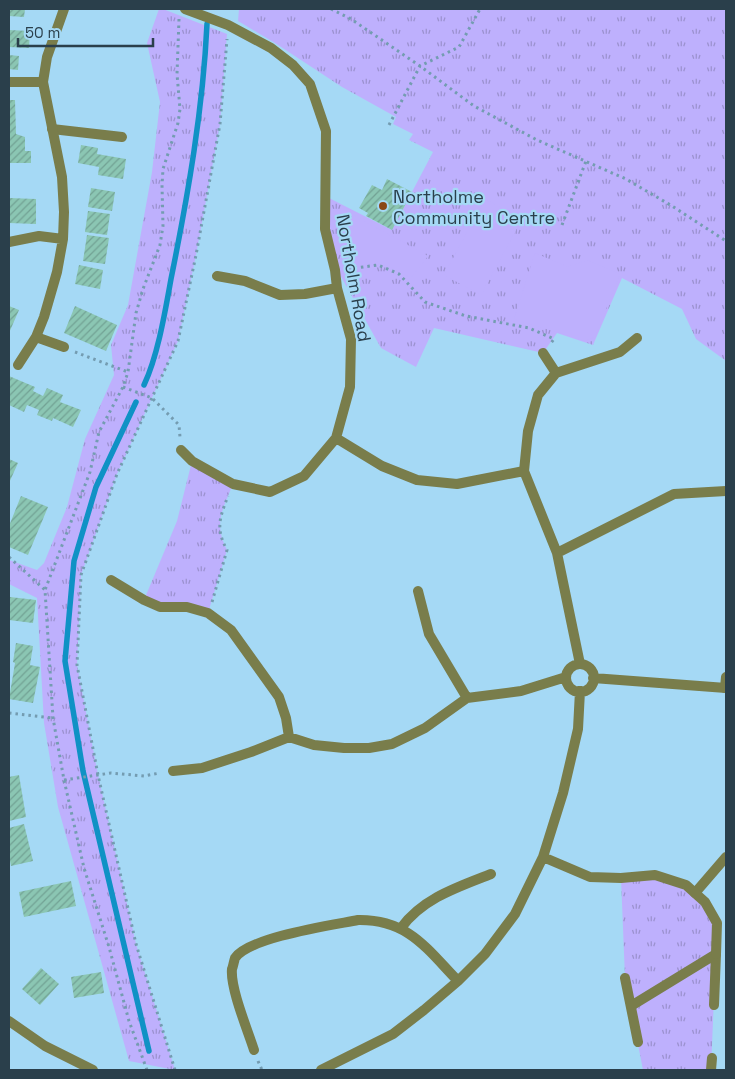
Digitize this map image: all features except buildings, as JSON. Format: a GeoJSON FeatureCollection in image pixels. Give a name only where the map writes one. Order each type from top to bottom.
{"type":"FeatureCollection","features":[{"type":"Feature","properties":{"kind":"street"},"geometry":{"type":"LineString","coordinates":[[18,365],[36,337],[44,317],[57,272],[62,239],[64,212],[62,177],[43,82],[47,57],[64,9]]}},
{"type":"Feature","properties":{"kind":"street","name":"Northolm Road"},"geometry":{"type":"LineString","coordinates":[[181,450],[192,461],[233,484],[270,492],[304,476],[336,438],[350,386],[351,339],[337,288],[335,270],[325,228],[326,131],[310,84],[293,65],[271,48],[228,25],[186,9]]}},
{"type":"Feature","properties":{"kind":"street"},"geometry":{"type":"LineString","coordinates":[[9,82],[43,82]]}},
{"type":"Feature","properties":{"kind":"street"},"geometry":{"type":"LineString","coordinates":[[52,129],[122,137]]}},
{"type":"Feature","properties":{"kind":"street"},"geometry":{"type":"LineString","coordinates":[[9,242],[39,236],[62,239]]}},
{"type":"Feature","properties":{"kind":"street"},"geometry":{"type":"LineString","coordinates":[[217,276],[245,282],[280,295],[306,294],[337,288]]}},
{"type":"Feature","properties":{"kind":"street"},"geometry":{"type":"LineString","coordinates":[[36,337],[64,347]]}},
{"type":"Feature","properties":{"kind":"street"},"geometry":{"type":"LineString","coordinates":[[580,664],[557,553],[524,471],[528,431],[538,395],[556,373],[620,352],[637,338]]}},
{"type":"Feature","properties":{"kind":"street"},"geometry":{"type":"LineString","coordinates":[[543,353],[556,373]]}},
{"type":"Feature","properties":{"kind":"street"},"geometry":{"type":"LineString","coordinates":[[336,438],[382,466],[417,480],[457,484],[524,471]]}},
{"type":"Feature","properties":{"kind":"street"},"geometry":{"type":"LineString","coordinates":[[557,553],[674,494],[726,491]]}},
{"type":"Feature","properties":{"kind":"street"},"geometry":{"type":"LineString","coordinates":[[112,580],[144,600],[160,607],[187,607],[208,613],[231,630],[279,697],[286,718],[288,737]]}},
{"type":"Feature","properties":{"kind":"street"},"geometry":{"type":"LineString","coordinates":[[418,591],[429,634],[467,698]]}},
{"type":"Feature","properties":{"kind":"street"},"geometry":{"type":"LineString","coordinates":[[580,664],[590,669],[593,678],[589,688],[580,691],[571,688],[567,684],[566,677],[570,668],[580,664]]}},
{"type":"Feature","properties":{"kind":"street"},"geometry":{"type":"LineString","coordinates":[[173,771],[202,768],[251,752],[288,737],[314,745],[344,748],[369,748],[392,744],[425,728],[467,698],[521,691],[566,677]]}},
{"type":"Feature","properties":{"kind":"street"},"geometry":{"type":"LineString","coordinates":[[593,678],[726,684]]}},
{"type":"Feature","properties":{"kind":"street"},"geometry":{"type":"LineString","coordinates":[[321,1070],[393,1034],[424,1010],[458,981],[485,954],[515,914],[542,857],[564,793],[578,729],[580,691]]}},
{"type":"Feature","properties":{"kind":"street"},"geometry":{"type":"LineString","coordinates":[[542,857],[590,876],[621,878],[655,875],[686,885],[705,902],[717,923],[714,1005]]}},
{"type":"Feature","properties":{"kind":"street"},"geometry":{"type":"LineString","coordinates":[[695,893],[726,857]]}},
{"type":"Feature","properties":{"kind":"street"},"geometry":{"type":"LineString","coordinates":[[401,928],[410,916],[441,894],[491,874]]}},
{"type":"Feature","properties":{"kind":"street"},"geometry":{"type":"LineString","coordinates":[[254,1050],[233,985],[232,971],[235,958],[244,950],[267,939],[358,920],[373,920],[401,928],[415,937],[458,981]]}},
{"type":"Feature","properties":{"kind":"street"},"geometry":{"type":"LineString","coordinates":[[631,1006],[716,954]]}},
{"type":"Feature","properties":{"kind":"street"},"geometry":{"type":"LineString","coordinates":[[626,978],[638,1042]]}},
{"type":"Feature","properties":{"kind":"street"},"geometry":{"type":"LineString","coordinates":[[9,1021],[46,1046],[93,1070]]}},
{"type":"Feature","properties":{"kind":"street"},"geometry":{"type":"LineString","coordinates":[[711,1070],[712,1058]]}},
{"type":"Feature","properties":{"kind":"path"},"geometry":{"type":"LineString","coordinates":[[331,9],[351,19],[474,106],[537,140],[626,179],[726,241]]}},
{"type":"Feature","properties":{"kind":"path"},"geometry":{"type":"LineString","coordinates":[[389,124],[420,66],[459,47],[480,9]]}},
{"type":"Feature","properties":{"kind":"path"},"geometry":{"type":"LineString","coordinates":[[147,1070],[130,1021],[84,868],[64,780],[53,718],[45,590],[90,472],[99,432],[123,387],[128,372],[136,313],[160,245],[163,226],[163,169],[178,123],[180,109],[177,74],[179,18]]}},
{"type":"Feature","properties":{"kind":"path"},"geometry":{"type":"LineString","coordinates":[[175,1070],[136,944],[98,775],[77,665],[81,575],[117,474],[178,341],[220,124],[228,25]]}},
{"type":"Feature","properties":{"kind":"path"},"geometry":{"type":"LineString","coordinates":[[562,224],[586,161]]}},
{"type":"Feature","properties":{"kind":"path"},"geometry":{"type":"LineString","coordinates":[[335,270],[378,265],[399,274],[425,302],[466,316],[529,328],[554,339],[543,353]]}},
{"type":"Feature","properties":{"kind":"path"},"geometry":{"type":"LineString","coordinates":[[64,347],[128,372]]}},
{"type":"Feature","properties":{"kind":"path"},"geometry":{"type":"LineString","coordinates":[[123,387],[152,398],[179,425],[181,450]]}},
{"type":"Feature","properties":{"kind":"path"},"geometry":{"type":"LineString","coordinates":[[208,613],[227,550],[220,537],[220,518],[233,484]]}},
{"type":"Feature","properties":{"kind":"path"},"geometry":{"type":"LineString","coordinates":[[9,557],[45,590]]}},
{"type":"Feature","properties":{"kind":"path"},"geometry":{"type":"LineString","coordinates":[[9,713],[53,718]]}},
{"type":"Feature","properties":{"kind":"path"},"geometry":{"type":"LineString","coordinates":[[64,780],[111,773],[144,776],[173,771]]}},
{"type":"Feature","properties":{"kind":"green space"},"geometry":{"type":"Polygon","coordinates":[[[159,9],[227,34],[220,124],[178,341],[117,474],[81,575],[77,665],[98,775],[136,944],[175,1070],[129,1061],[58,807],[44,723],[37,598],[9,584],[9,560],[37,570],[44,563],[67,507],[85,439],[114,375],[111,345],[128,305],[152,172],[160,102],[147,43],[159,9]]]}},
{"type":"Feature","properties":{"kind":"green space"},"geometry":{"type":"Polygon","coordinates":[[[239,9],[726,9],[726,361],[696,339],[682,309],[622,278],[593,345],[557,333],[543,353],[434,328],[416,367],[381,348],[339,273],[330,230],[329,198],[392,230],[433,152],[409,140],[413,134],[393,124],[396,117],[342,87],[238,21],[239,9]]]}},
{"type":"Feature","properties":{"kind":"green space"},"geometry":{"type":"Polygon","coordinates":[[[485,199],[522,219],[481,295],[444,275],[485,199]]]}},
{"type":"Feature","properties":{"kind":"green space"},"geometry":{"type":"Polygon","coordinates":[[[353,215],[428,256],[411,278],[378,263],[347,265],[340,235],[353,215]]]}},
{"type":"Feature","properties":{"kind":"green space"},"geometry":{"type":"Polygon","coordinates":[[[535,253],[568,267],[587,260],[620,274],[595,337],[585,341],[514,319],[535,253]]]}},
{"type":"Feature","properties":{"kind":"green space"},"geometry":{"type":"Polygon","coordinates":[[[192,461],[233,484],[223,509],[220,524],[227,550],[208,613],[144,600],[177,521],[192,461]]]}},
{"type":"Feature","properties":{"kind":"green space"},"geometry":{"type":"Polygon","coordinates":[[[655,875],[686,885],[717,923],[711,1070],[643,1070],[625,978],[621,878],[655,875]]]}},
{"type":"Feature","properties":{"kind":"waterway"},"geometry":{"type":"LineString","coordinates":[[144,385],[160,333],[189,184],[202,88],[207,24]]}},
{"type":"Feature","properties":{"kind":"waterway"},"geometry":{"type":"LineString","coordinates":[[136,402],[96,487],[74,561],[65,661],[83,771],[149,1051]]}},
{"type":"Feature","properties":{"kind":"place","name":"Northolme Community Centre"},"geometry":{"type":"Point","coordinates":[383,206]}}]}
